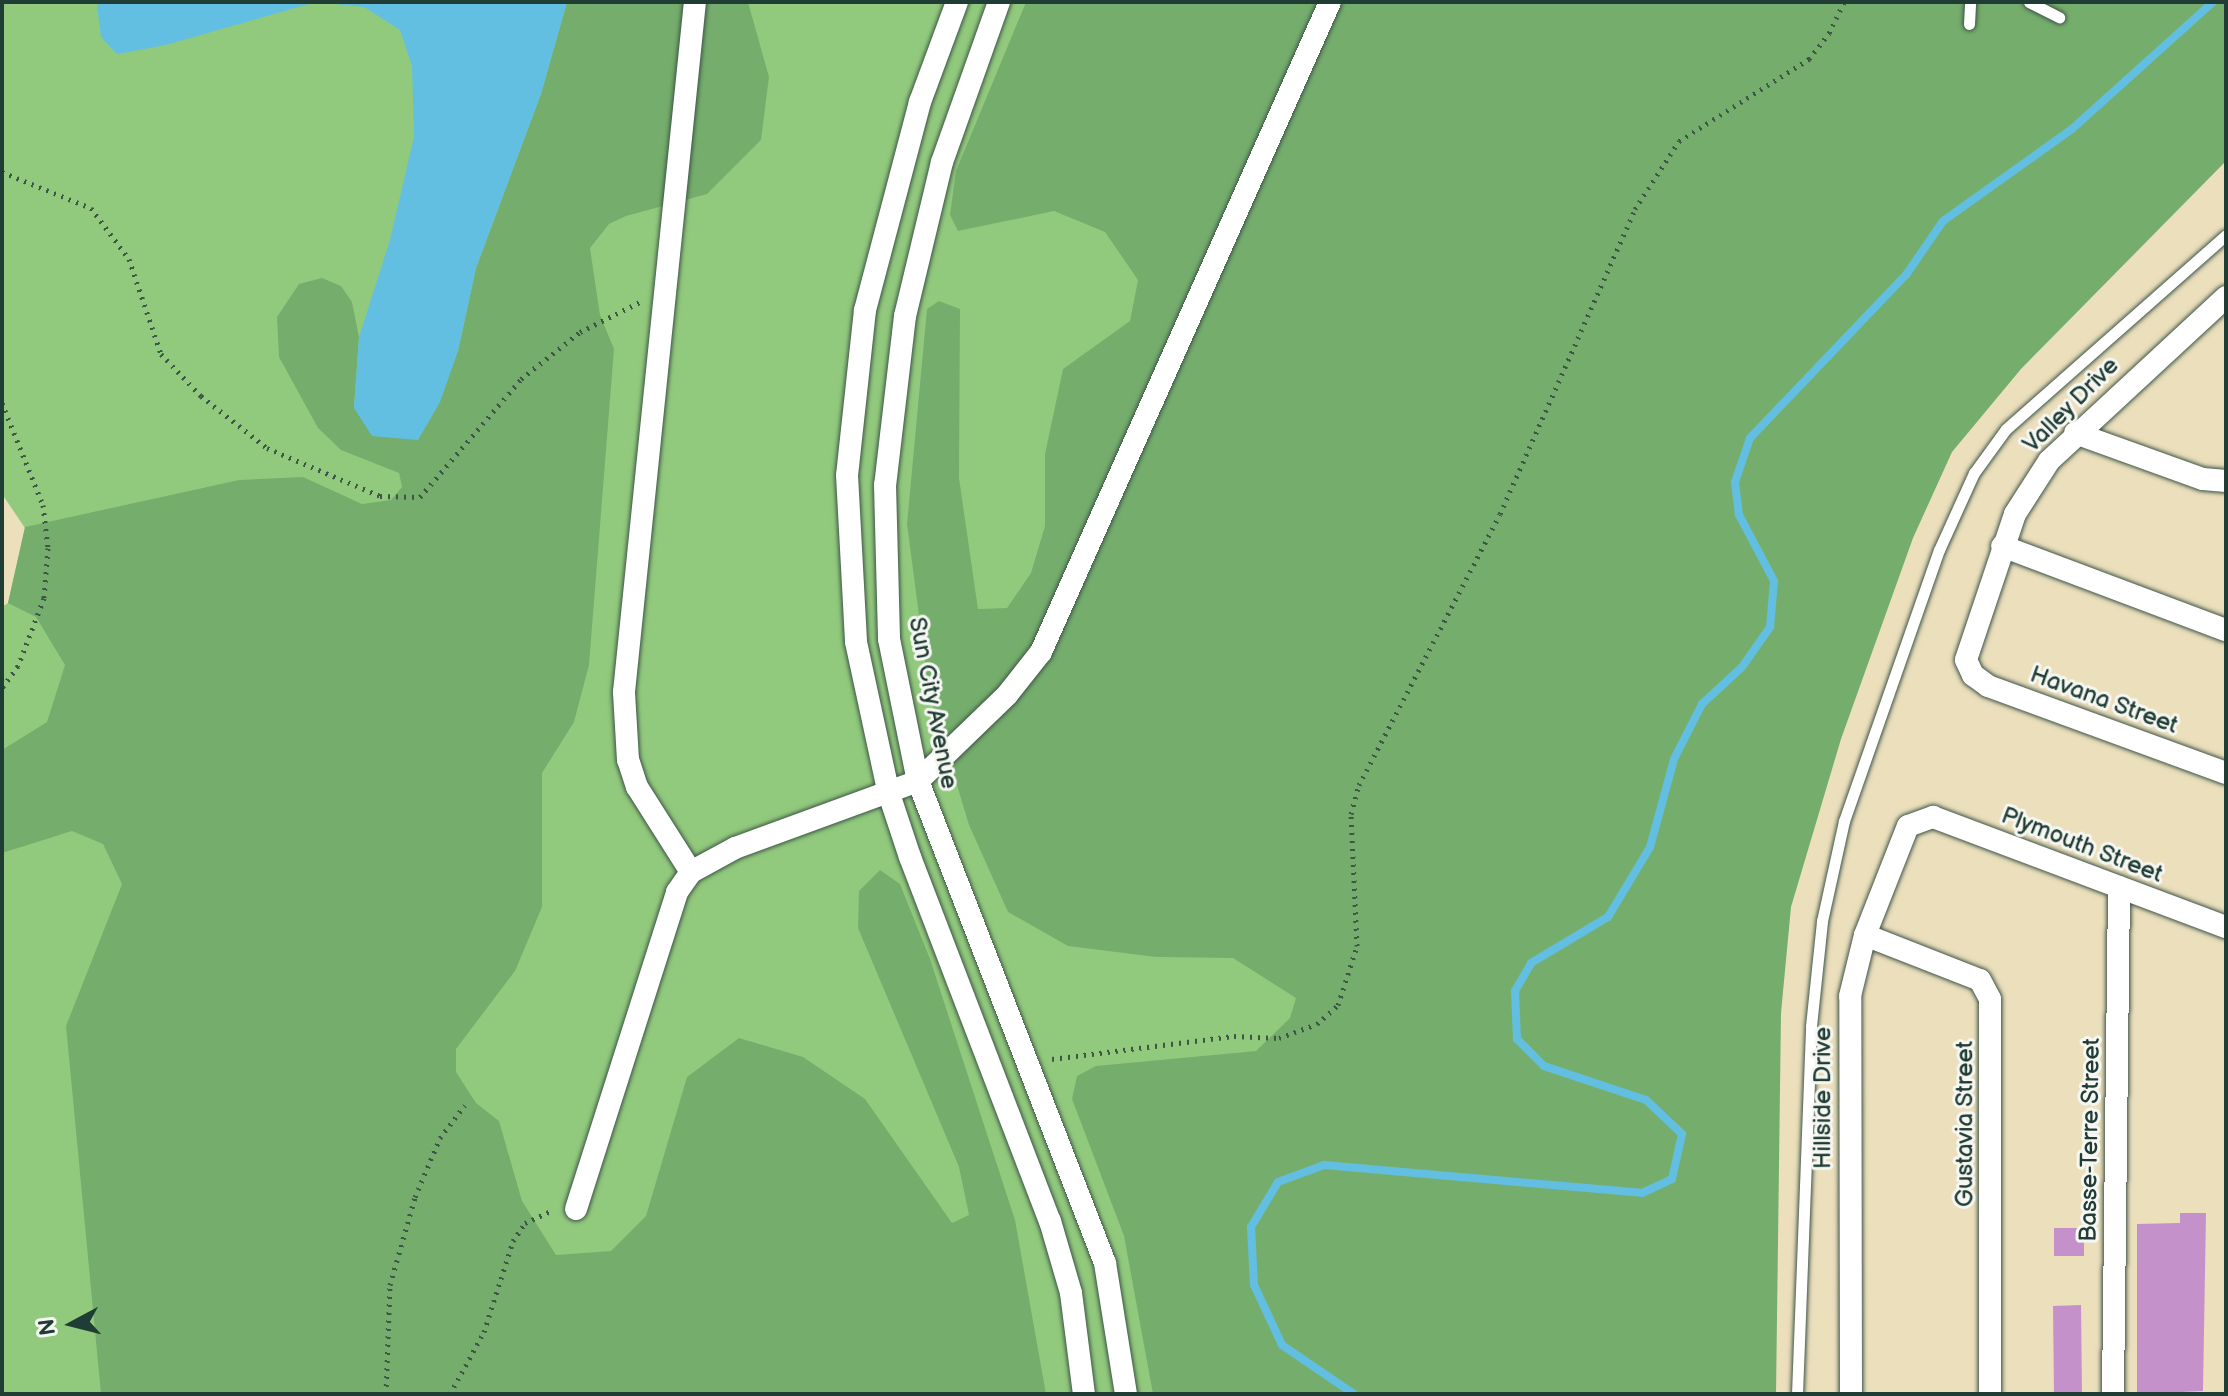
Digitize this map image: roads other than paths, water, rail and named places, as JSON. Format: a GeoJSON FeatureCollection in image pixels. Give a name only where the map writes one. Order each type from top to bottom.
{"type":"FeatureCollection","features":[{"type":"Feature","properties":{"kind":"street"},"geometry":{"type":"LineString","coordinates":[[691,872],[637,787],[625,730],[624,692],[695,2]]}},
{"type":"Feature","properties":{"kind":"street"},"geometry":{"type":"LineString","coordinates":[[957,2],[920,102],[865,310],[847,475],[856,642],[889,794],[1050,1221],[1071,1293],[1084,1394]]}},
{"type":"Feature","properties":{"kind":"street","name":"Sun City Avenue"},"geometry":{"type":"LineString","coordinates":[[999,2],[942,162],[905,316],[885,485],[889,639],[918,781],[1105,1263],[1126,1394]]}},
{"type":"Feature","properties":{"kind":"street"},"geometry":{"type":"LineString","coordinates":[[576,1209],[677,892],[691,872],[735,848],[918,781],[1007,695],[1041,652],[1330,2]]}},
{"type":"Feature","properties":{"kind":"street","name":"Valley Drive"},"geometry":{"type":"LineString","coordinates":[[1968,669],[1969,641],[2002,546],[2030,487],[2075,433],[2226,297]]}},
{"type":"Feature","properties":{"kind":"street"},"geometry":{"type":"LineString","coordinates":[[2075,433],[2203,479],[2226,481]]}},
{"type":"Feature","properties":{"kind":"street"},"geometry":{"type":"LineString","coordinates":[[2002,546],[2226,630]]}},
{"type":"Feature","properties":{"kind":"street","name":"Havana Street"},"geometry":{"type":"LineString","coordinates":[[1968,669],[1988,686],[2226,773]]}},
{"type":"Feature","properties":{"kind":"street","name":"Plymouth Street"},"geometry":{"type":"LineString","coordinates":[[1920,818],[1941,820],[2226,927]]}},
{"type":"Feature","properties":{"kind":"street","name":"Hillside Drive"},"geometry":{"type":"LineString","coordinates":[[1851,1394],[1848,1028],[1865,935],[1902,834],[1920,818]]}},
{"type":"Feature","properties":{"kind":"street","name":"Basse-Terre Street"},"geometry":{"type":"LineString","coordinates":[[2113,1394],[2119,887]]}},
{"type":"Feature","properties":{"kind":"street","name":"Gustavia Street"},"geometry":{"type":"LineString","coordinates":[[1865,935],[1980,980],[1990,999],[1990,1394]]}},
{"type":"Feature","properties":{"kind":"lane"},"geometry":{"type":"LineString","coordinates":[[1969,24],[1970,2]]}},
{"type":"Feature","properties":{"kind":"lane"},"geometry":{"type":"LineString","coordinates":[[2029,2],[2059,17]]}},
{"type":"Feature","properties":{"kind":"lane"},"geometry":{"type":"LineString","coordinates":[[1797,1394],[1811,1026],[1822,921],[1844,821],[1939,550],[1974,473],[2006,429],[2226,235]]}},
{"type":"Feature","properties":{"kind":"water"},"geometry":{"type":"Polygon","coordinates":[[[101,2],[316,2],[166,45],[117,54],[101,37],[97,6],[101,2]]]}},
{"type":"Feature","properties":{"kind":"water"},"geometry":{"type":"Polygon","coordinates":[[[316,2],[567,2],[541,94],[476,268],[458,351],[440,402],[418,440],[372,436],[354,408],[359,337],[390,240],[414,136],[412,66],[400,30],[364,7],[316,2]]]}},
{"type":"Feature","properties":{"kind":"waterway"},"geometry":{"type":"LineString","coordinates":[[1354,1394],[1282,1345],[1254,1285],[1251,1227],[1278,1182],[1324,1165],[1642,1193],[1672,1179],[1682,1134],[1646,1100],[1544,1066],[1517,1039],[1515,991],[1531,963],[1608,917],[1650,847],[1674,759],[1702,704],[1742,667],[1770,627],[1774,581],[1739,515],[1735,482],[1750,438],[1906,275],[1943,221],[2072,129],[2213,2]]}}]}
